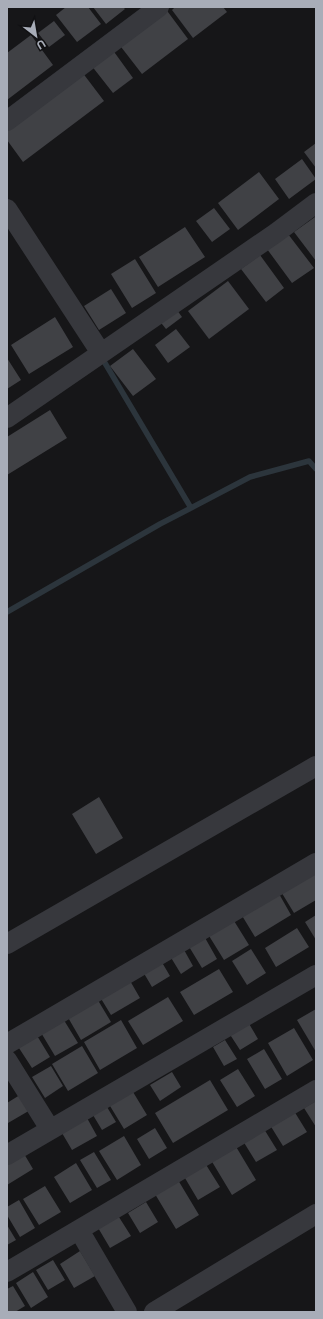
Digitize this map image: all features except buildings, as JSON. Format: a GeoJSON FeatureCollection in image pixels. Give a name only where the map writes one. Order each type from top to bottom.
{"type":"FeatureCollection","features":[{"type":"Feature","properties":{"kind":"street"},"geometry":{"type":"LineString","coordinates":[[7,121],[159,7]]}},
{"type":"Feature","properties":{"kind":"street"},"geometry":{"type":"LineString","coordinates":[[7,418],[276,233],[316,203]]}},
{"type":"Feature","properties":{"kind":"street"},"geometry":{"type":"LineString","coordinates":[[7,209],[101,353]]}},
{"type":"Feature","properties":{"kind":"street"},"geometry":{"type":"LineString","coordinates":[[7,944],[316,766]]}},
{"type":"Feature","properties":{"kind":"street"},"geometry":{"type":"LineString","coordinates":[[7,1044],[316,863]]}},
{"type":"Feature","properties":{"kind":"street"},"geometry":{"type":"LineString","coordinates":[[7,1155],[316,975]]}},
{"type":"Feature","properties":{"kind":"street"},"geometry":{"type":"LineString","coordinates":[[7,1060],[50,1129]]}},
{"type":"Feature","properties":{"kind":"street"},"geometry":{"type":"LineString","coordinates":[[7,1272],[316,1090]]}},
{"type":"Feature","properties":{"kind":"street"},"geometry":{"type":"LineString","coordinates":[[154,1312],[316,1214]]}},
{"type":"Feature","properties":{"kind":"street"},"geometry":{"type":"LineString","coordinates":[[79,1230],[126,1312]]}},
{"type":"Feature","properties":{"kind":"waterway"},"geometry":{"type":"LineString","coordinates":[[7,612],[160,524],[191,508],[102,358]]}},
{"type":"Feature","properties":{"kind":"waterway"},"geometry":{"type":"LineString","coordinates":[[191,508],[250,477],[309,461],[316,469]]}}]}
